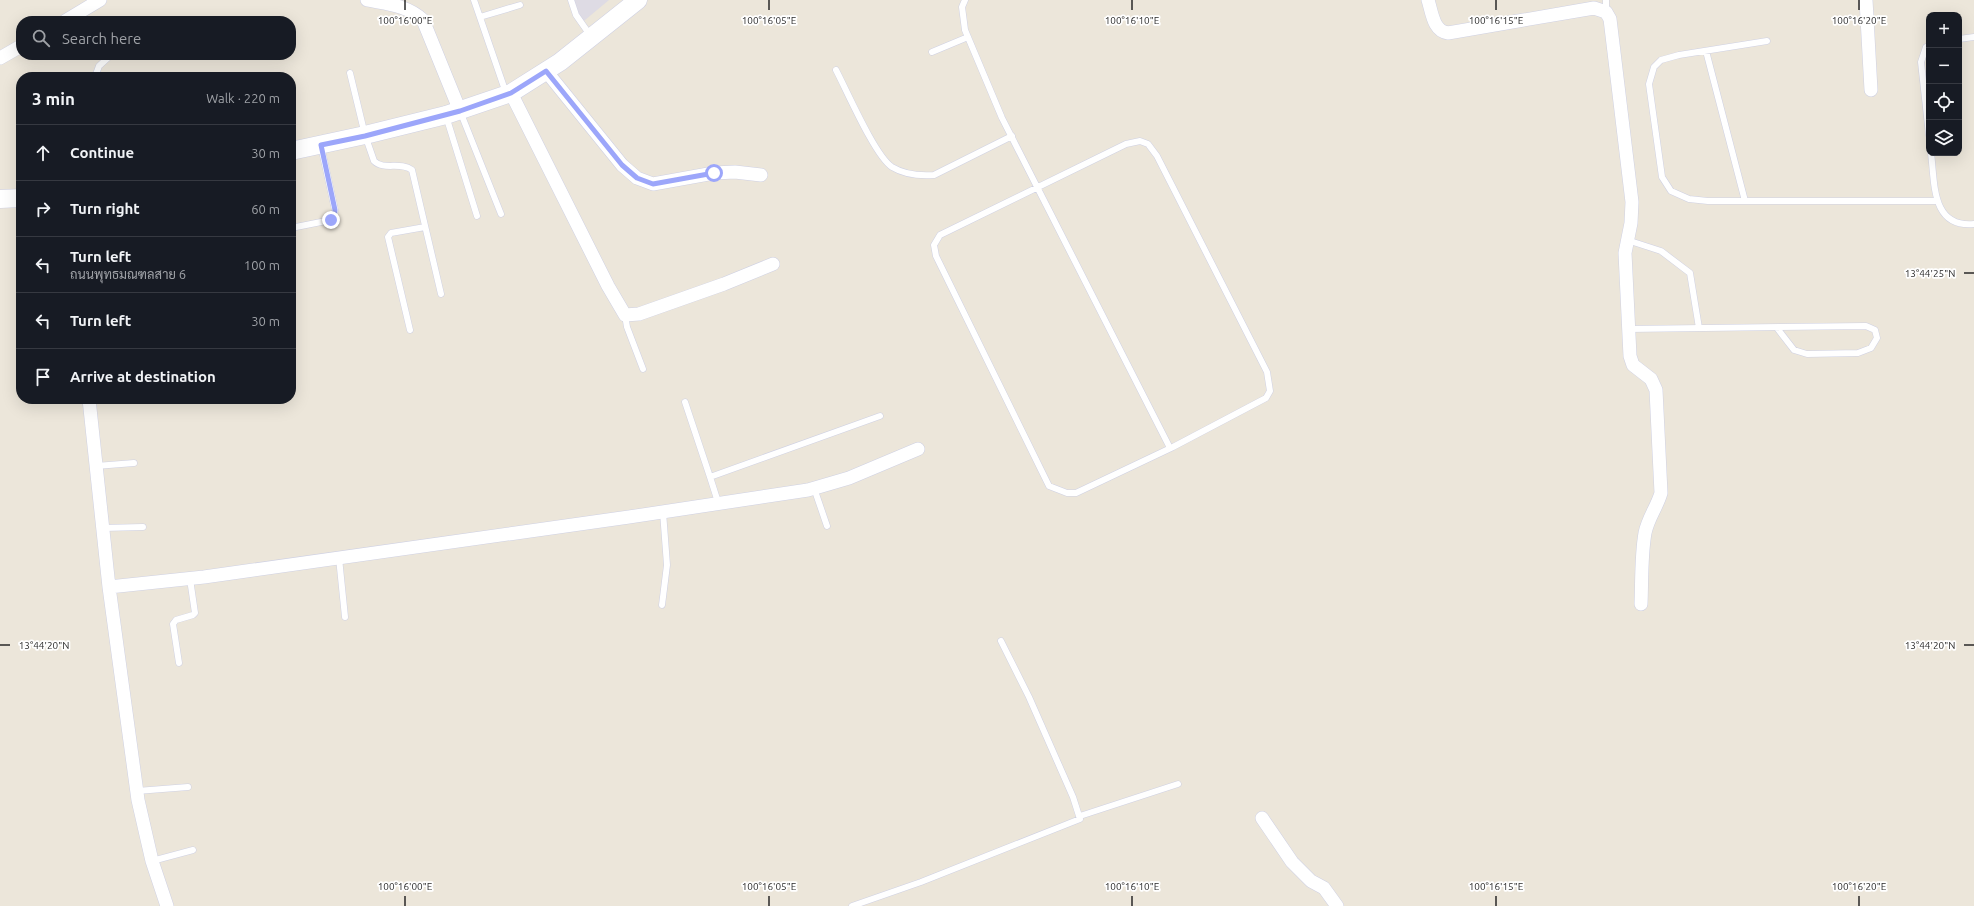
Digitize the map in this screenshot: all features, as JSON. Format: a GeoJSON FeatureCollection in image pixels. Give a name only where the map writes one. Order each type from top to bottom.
{"type":"FeatureCollection","features":[{"type":"Feature","properties":{"kind":"main road"},"geometry":{"type":"LineString","coordinates":[[296,150],[365,136],[453,113],[509,94],[553,66],[638,0]]}},
{"type":"Feature","properties":{"kind":"main road"},"geometry":{"type":"LineString","coordinates":[[0,199],[16,198]]}},
{"type":"Feature","properties":{"kind":"street"},"geometry":{"type":"LineString","coordinates":[[73,16],[100,0]]}},
{"type":"Feature","properties":{"kind":"street"},"geometry":{"type":"LineString","coordinates":[[367,0],[402,7],[415,12],[423,20],[453,113]]}},
{"type":"Feature","properties":{"kind":"street"},"geometry":{"type":"LineString","coordinates":[[1428,0],[1437,29],[1448,34],[1606,6],[1610,19],[1632,202],[1625,253],[1630,356],[1633,365],[1652,379],[1656,390],[1661,493],[1657,507],[1651,516],[1645,532],[1641,604]]}},
{"type":"Feature","properties":{"kind":"street"},"geometry":{"type":"LineString","coordinates":[[1866,0],[1871,90]]}},
{"type":"Feature","properties":{"kind":"street"},"geometry":{"type":"LineString","coordinates":[[0,58],[16,49]]}},
{"type":"Feature","properties":{"kind":"street"},"geometry":{"type":"LineString","coordinates":[[553,66],[622,165],[637,178],[653,184],[714,173],[735,172],[761,174]]}},
{"type":"Feature","properties":{"kind":"street"},"geometry":{"type":"LineString","coordinates":[[509,94],[608,286],[625,315],[636,315],[724,284],[773,264]]}},
{"type":"Feature","properties":{"kind":"street"},"geometry":{"type":"LineString","coordinates":[[90,404],[109,587],[137,791],[152,861],[167,906]]}},
{"type":"Feature","properties":{"kind":"street"},"geometry":{"type":"LineString","coordinates":[[109,587],[190,579],[663,512],[718,502],[814,488],[849,478],[918,449]]}},
{"type":"Feature","properties":{"kind":"street"},"geometry":{"type":"LineString","coordinates":[[1262,818],[1292,862],[1311,881],[1324,888],[1337,906]]}},
{"type":"Feature","properties":{"kind":"lane"},"geometry":{"type":"LineString","coordinates":[[474,0],[509,94]]}},
{"type":"Feature","properties":{"kind":"lane"},"geometry":{"type":"LineString","coordinates":[[571,0],[576,15],[590,38]]}},
{"type":"Feature","properties":{"kind":"lane"},"geometry":{"type":"LineString","coordinates":[[965,0],[962,7],[962,15],[968,38],[1012,136],[1170,448]]}},
{"type":"Feature","properties":{"kind":"lane"},"geometry":{"type":"LineString","coordinates":[[480,17],[520,5]]}},
{"type":"Feature","properties":{"kind":"lane"},"geometry":{"type":"LineString","coordinates":[[1962,39],[1974,37]]}},
{"type":"Feature","properties":{"kind":"lane"},"geometry":{"type":"LineString","coordinates":[[932,52],[968,38]]}},
{"type":"Feature","properties":{"kind":"lane"},"geometry":{"type":"LineString","coordinates":[[1767,41],[1679,55],[1661,60],[1654,68],[1649,84],[1662,177],[1671,191],[1689,199],[1936,200]]}},
{"type":"Feature","properties":{"kind":"lane"},"geometry":{"type":"LineString","coordinates":[[1926,47],[1920,62],[1927,120]]}},
{"type":"Feature","properties":{"kind":"lane"},"geometry":{"type":"LineString","coordinates":[[1706,51],[1745,200]]}},
{"type":"Feature","properties":{"kind":"lane"},"geometry":{"type":"LineString","coordinates":[[97,72],[99,66],[106,60]]}},
{"type":"Feature","properties":{"kind":"lane"},"geometry":{"type":"LineString","coordinates":[[836,70],[877,151],[891,166],[905,174],[922,176],[934,175],[1012,136]]}},
{"type":"Feature","properties":{"kind":"lane"},"geometry":{"type":"LineString","coordinates":[[350,72],[365,136],[374,161],[377,164],[402,165],[412,170],[441,294]]}},
{"type":"Feature","properties":{"kind":"lane"},"geometry":{"type":"LineString","coordinates":[[453,113],[501,214]]}},
{"type":"Feature","properties":{"kind":"lane"},"geometry":{"type":"LineString","coordinates":[[453,113],[477,216]]}},
{"type":"Feature","properties":{"kind":"lane"},"geometry":{"type":"LineString","coordinates":[[1140,141],[1148,144],[1157,156],[1267,372],[1270,391],[1266,398],[1170,448],[1076,493],[1067,493],[1049,486],[934,251],[934,245],[940,235],[1126,144],[1140,141]]}},
{"type":"Feature","properties":{"kind":"lane"},"geometry":{"type":"LineString","coordinates":[[296,227],[331,220],[334,218],[335,210],[321,145]]}},
{"type":"Feature","properties":{"kind":"lane"},"geometry":{"type":"LineString","coordinates":[[1931,156],[1936,200],[1944,215],[1954,222],[1974,224]]}},
{"type":"Feature","properties":{"kind":"lane"},"geometry":{"type":"LineString","coordinates":[[410,330],[388,237],[391,233],[425,227]]}},
{"type":"Feature","properties":{"kind":"lane"},"geometry":{"type":"LineString","coordinates":[[1626,240],[1661,251],[1690,273],[1699,328]]}},
{"type":"Feature","properties":{"kind":"lane"},"geometry":{"type":"LineString","coordinates":[[625,315],[627,327],[643,370]]}},
{"type":"Feature","properties":{"kind":"lane"},"geometry":{"type":"LineString","coordinates":[[1628,329],[1866,326],[1875,330],[1877,338],[1870,348],[1858,353],[1808,354],[1794,350],[1777,328]]}},
{"type":"Feature","properties":{"kind":"lane"},"geometry":{"type":"LineString","coordinates":[[685,402],[718,502]]}},
{"type":"Feature","properties":{"kind":"lane"},"geometry":{"type":"LineString","coordinates":[[710,477],[880,416]]}},
{"type":"Feature","properties":{"kind":"lane"},"geometry":{"type":"LineString","coordinates":[[96,466],[134,463]]}},
{"type":"Feature","properties":{"kind":"lane"},"geometry":{"type":"LineString","coordinates":[[814,488],[827,526]]}},
{"type":"Feature","properties":{"kind":"lane"},"geometry":{"type":"LineString","coordinates":[[662,605],[667,565],[663,512]]}},
{"type":"Feature","properties":{"kind":"lane"},"geometry":{"type":"LineString","coordinates":[[103,528],[143,527]]}},
{"type":"Feature","properties":{"kind":"lane"},"geometry":{"type":"LineString","coordinates":[[339,558],[346,617]]}},
{"type":"Feature","properties":{"kind":"lane"},"geometry":{"type":"LineString","coordinates":[[179,663],[173,624],[176,620],[195,613],[190,579]]}},
{"type":"Feature","properties":{"kind":"lane"},"geometry":{"type":"LineString","coordinates":[[1001,641],[1029,697],[1080,816]]}},
{"type":"Feature","properties":{"kind":"lane"},"geometry":{"type":"LineString","coordinates":[[852,906],[921,882],[1075,822],[1080,819],[1080,816],[1178,784]]}},
{"type":"Feature","properties":{"kind":"lane"},"geometry":{"type":"LineString","coordinates":[[137,791],[188,787]]}},
{"type":"Feature","properties":{"kind":"lane"},"geometry":{"type":"LineString","coordinates":[[152,861],[193,850]]}},
{"type":"Feature","properties":{"kind":"shaded area"},"geometry":{"type":"Polygon","coordinates":[[[573,0],[609,0],[579,25],[573,0]]]}},
{"type":"Feature","properties":{"kind":"route"},"geometry":{"type":"LineString","coordinates":[[331,220],[334,218],[335,210],[321,145],[365,136],[460,111],[511,93],[546,71],[622,165],[637,178],[653,184],[667,183],[714,173]]}}]}
